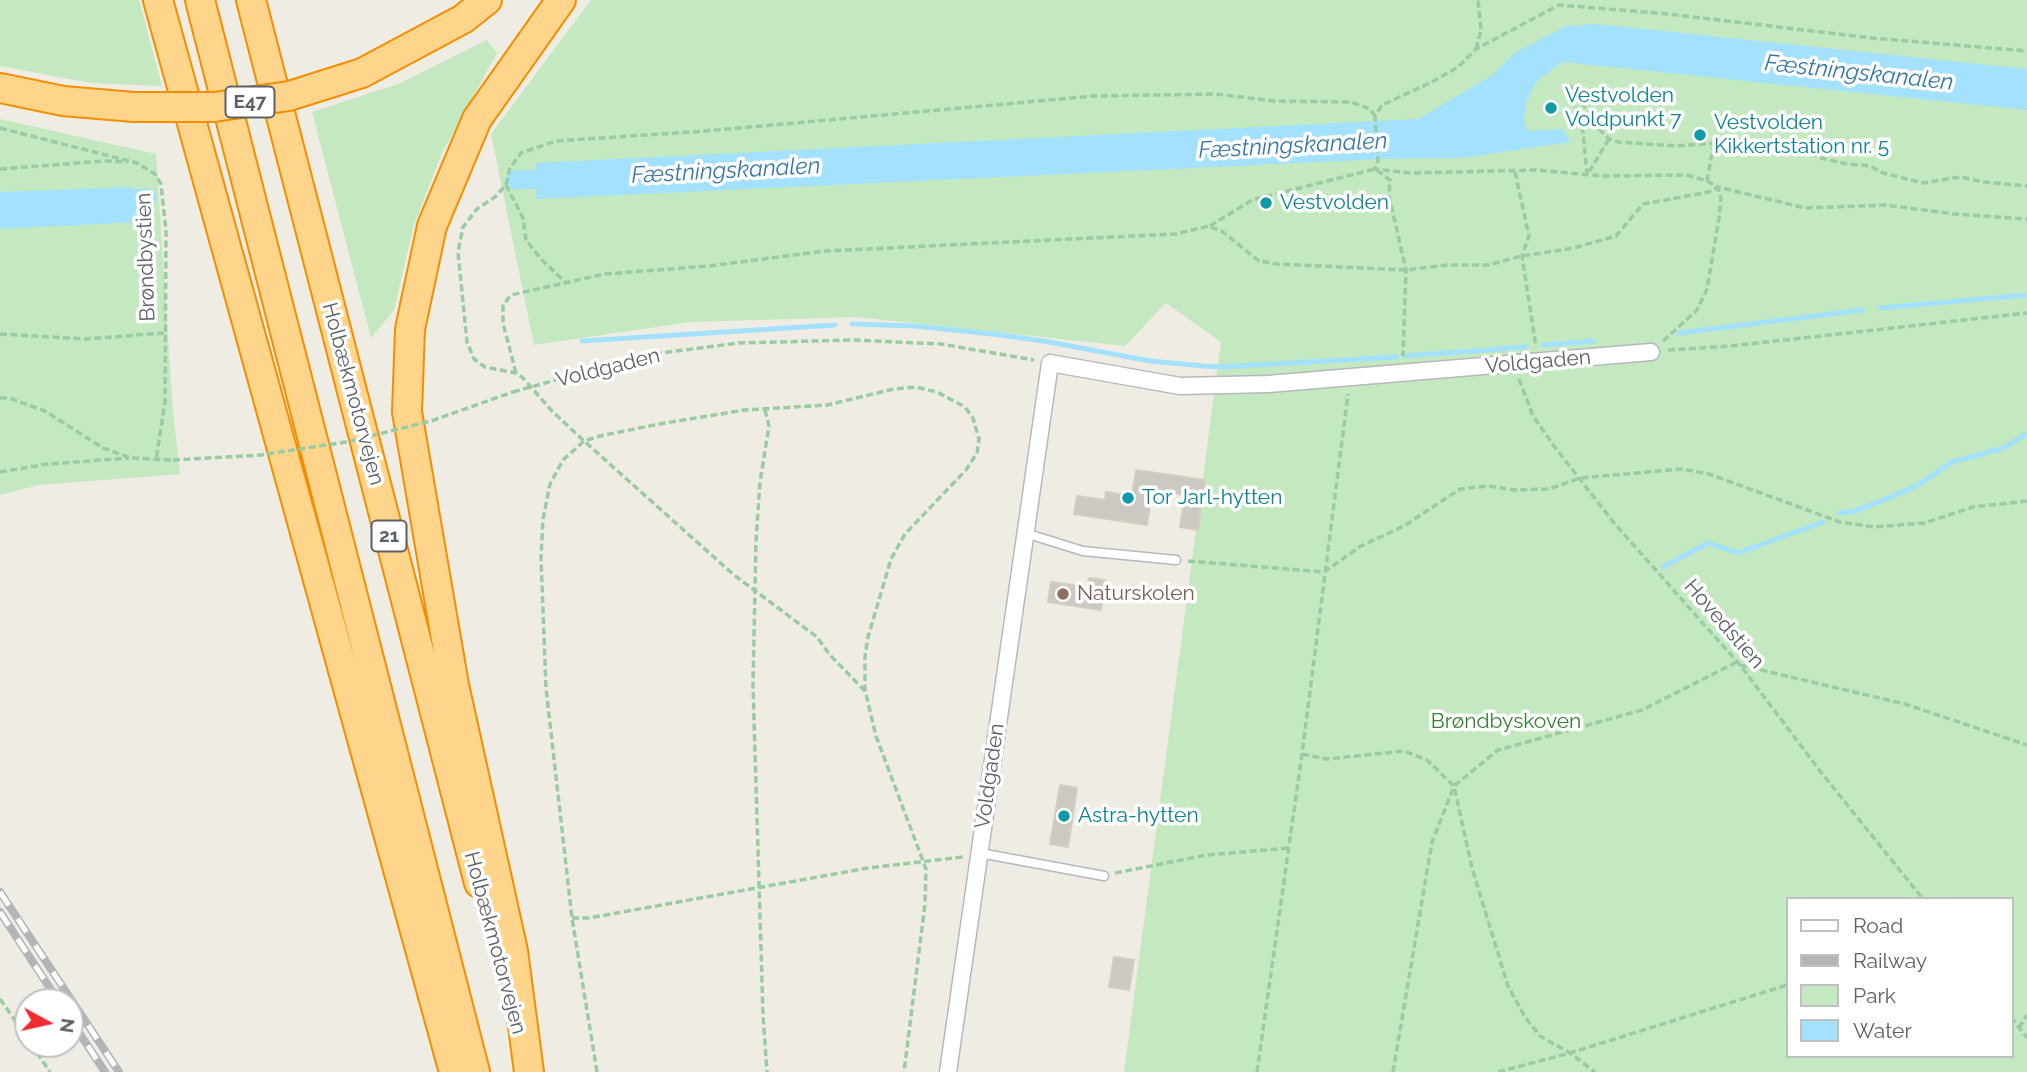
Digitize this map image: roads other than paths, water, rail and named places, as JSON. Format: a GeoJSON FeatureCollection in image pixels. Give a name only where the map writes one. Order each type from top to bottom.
{"type":"FeatureCollection","features":[{"type":"Feature","properties":{"kind":"highway"},"geometry":{"type":"LineString","coordinates":[[158,0],[454,1072]]}},
{"type":"Feature","properties":{"kind":"highway","name":"21"},"geometry":{"type":"LineString","coordinates":[[200,0],[475,1072]]}},
{"type":"Feature","properties":{"kind":"highway","name":"Holbækmotorvejen"},"geometry":{"type":"LineString","coordinates":[[251,0],[529,1072]]}},
{"type":"Feature","properties":{"kind":"highway","name":"E47"},"geometry":{"type":"LineString","coordinates":[[0,88],[63,101],[134,107],[214,107],[289,96],[362,73],[463,19],[487,0]]}},
{"type":"Feature","properties":{"kind":"highway"},"geometry":{"type":"LineString","coordinates":[[529,1072],[513,951],[454,685],[407,412],[410,329],[432,226],[477,119],[561,0]]}},
{"type":"Feature","properties":{"kind":"street","name":"Voldgaden"},"geometry":{"type":"LineString","coordinates":[[948,1072],[1050,363],[1180,386],[1268,384],[1651,352]]}},
{"type":"Feature","properties":{"kind":"lane"},"geometry":{"type":"LineString","coordinates":[[1025,533],[1083,551],[1175,560]]}},
{"type":"Feature","properties":{"kind":"lane","name":"Voldgaden"},"geometry":{"type":"LineString","coordinates":[[979,854],[1104,876]]}},
{"type":"Feature","properties":{"kind":"water"},"geometry":{"type":"Polygon","coordinates":[[[1596,24],[2027,69],[2027,110],[1562,62],[1536,82],[1526,103],[1524,121],[1527,131],[1563,129],[1570,142],[1463,158],[1384,159],[536,199],[536,163],[1418,119],[1491,76],[1516,52],[1567,26],[1596,24]]]}},
{"type":"Feature","properties":{"kind":"water"},"geometry":{"type":"Polygon","coordinates":[[[130,187],[138,198],[137,222],[0,229],[0,192],[130,187]]]}},
{"type":"Feature","properties":{"kind":"waterway","name":"Fæstningskanalen"},"geometry":{"type":"LineString","coordinates":[[515,180],[562,178]]}},
{"type":"Feature","properties":{"kind":"waterway","name":"Fæstningskanalen"},"geometry":{"type":"LineString","coordinates":[[113,200],[147,198]]}},
{"type":"Feature","properties":{"kind":"waterway"},"geometry":{"type":"LineString","coordinates":[[1880,308],[2027,295]]}},
{"type":"Feature","properties":{"kind":"waterway"},"geometry":{"type":"LineString","coordinates":[[1679,333],[1863,310]]}},
{"type":"Feature","properties":{"kind":"waterway"},"geometry":{"type":"LineString","coordinates":[[852,324],[915,326],[1001,335],[1150,361],[1204,366],[1397,357]]}},
{"type":"Feature","properties":{"kind":"waterway"},"geometry":{"type":"LineString","coordinates":[[582,341],[835,325]]}},
{"type":"Feature","properties":{"kind":"waterway"},"geometry":{"type":"LineString","coordinates":[[1543,345],[1593,341]]}},
{"type":"Feature","properties":{"kind":"waterway"},"geometry":{"type":"LineString","coordinates":[[1405,356],[1526,347]]}},
{"type":"Feature","properties":{"kind":"waterway"},"geometry":{"type":"LineString","coordinates":[[1839,513],[1856,511],[1901,493],[1952,462],[2004,448],[2027,433]]}},
{"type":"Feature","properties":{"kind":"waterway"},"geometry":{"type":"LineString","coordinates":[[1663,567],[1708,543],[1738,553],[1823,522]]}},
{"type":"Feature","properties":{"kind":"railway"},"geometry":{"type":"LineString","coordinates":[[0,892],[119,1072]]}},
{"type":"Feature","properties":{"kind":"railway"},"geometry":{"type":"LineString","coordinates":[[0,912],[50,988]]}},
{"type":"Feature","properties":{"kind":"railway"},"geometry":{"type":"LineString","coordinates":[[84,1040],[105,1072]]}},
{"type":"Feature","properties":{"kind":"place","name":"Vestvolden Voldpunkt 7"},"geometry":{"type":"Point","coordinates":[1551,108]}},
{"type":"Feature","properties":{"kind":"place","name":"Vestvolden Kikkertstation nr. 5"},"geometry":{"type":"Point","coordinates":[1700,135]}},
{"type":"Feature","properties":{"kind":"place","name":"Vestvolden"},"geometry":{"type":"Point","coordinates":[1266,203]}},
{"type":"Feature","properties":{"kind":"place","name":"Tor Jarl-hytten"},"geometry":{"type":"Point","coordinates":[1128,498]}},
{"type":"Feature","properties":{"kind":"place","name":"Naturskolen"},"geometry":{"type":"Point","coordinates":[1063,594]}},
{"type":"Feature","properties":{"kind":"place","name":"Astra-hytten"},"geometry":{"type":"Point","coordinates":[1064,816]}},
{"type":"Feature","properties":{"kind":"park label","name":"Brøndbyskoven"},"geometry":{"type":"Point","coordinates":[1506,722]}}]}
